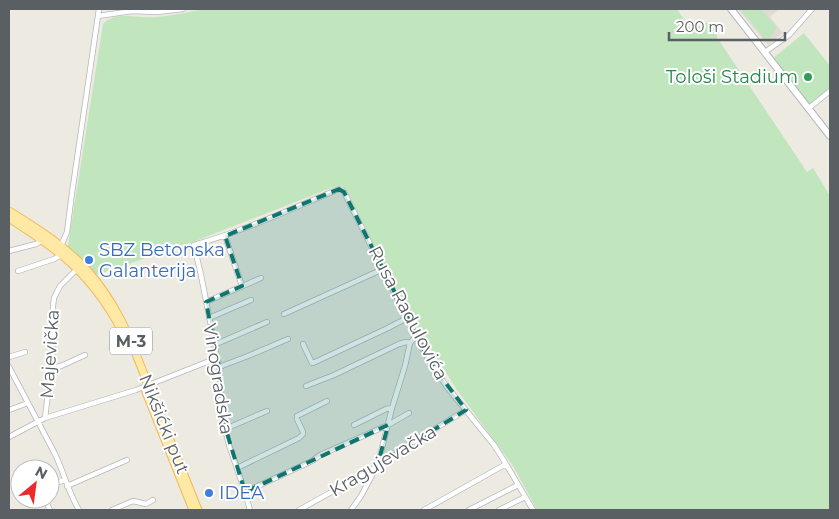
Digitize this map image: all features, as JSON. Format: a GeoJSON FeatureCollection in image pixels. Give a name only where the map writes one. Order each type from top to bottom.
{"type":"FeatureCollection","features":[{"type":"Feature","properties":{"kind":"main road"},"geometry":{"type":"LineString","coordinates":[[731,9],[830,136]]}},
{"type":"Feature","properties":{"kind":"main road","name":"Nikšićki put"},"geometry":{"type":"LineString","coordinates":[[9,211],[61,246],[89,272],[111,301],[128,332],[146,387],[198,510]]}},
{"type":"Feature","properties":{"kind":"main road"},"geometry":{"type":"LineString","coordinates":[[9,218],[43,240],[77,269],[99,295],[118,325],[146,387],[193,510]]}},
{"type":"Feature","properties":{"kind":"street"},"geometry":{"type":"LineString","coordinates":[[61,246],[67,232],[99,9]]}},
{"type":"Feature","properties":{"kind":"street"},"geometry":{"type":"LineString","coordinates":[[98,16],[130,10],[166,12],[183,9]]}},
{"type":"Feature","properties":{"kind":"street"},"geometry":{"type":"LineString","coordinates":[[765,52],[789,34],[812,9]]}},
{"type":"Feature","properties":{"kind":"street"},"geometry":{"type":"LineString","coordinates":[[809,108],[830,91]]}},
{"type":"Feature","properties":{"kind":"street","name":"Rusa Radulovića"},"geometry":{"type":"LineString","coordinates":[[225,236],[339,189],[342,190],[434,368],[494,446],[533,510]]}},
{"type":"Feature","properties":{"kind":"street"},"geometry":{"type":"LineString","coordinates":[[225,236],[242,286]]}},
{"type":"Feature","properties":{"kind":"street","name":"Vinogradska"},"geometry":{"type":"LineString","coordinates":[[225,236],[194,245],[219,367],[221,403],[225,428],[250,510]]}},
{"type":"Feature","properties":{"kind":"street"},"geometry":{"type":"LineString","coordinates":[[9,251],[36,244],[43,240]]}},
{"type":"Feature","properties":{"kind":"street"},"geometry":{"type":"LineString","coordinates":[[18,271],[61,255]]}},
{"type":"Feature","properties":{"kind":"street","name":"Majevička"},"geometry":{"type":"LineString","coordinates":[[45,418],[53,353],[52,306],[60,286],[77,269]]}},
{"type":"Feature","properties":{"kind":"street"},"geometry":{"type":"LineString","coordinates":[[284,314],[383,269]]}},
{"type":"Feature","properties":{"kind":"street"},"geometry":{"type":"LineString","coordinates":[[206,302],[261,278]]}},
{"type":"Feature","properties":{"kind":"street"},"geometry":{"type":"LineString","coordinates":[[209,318],[251,300]]}},
{"type":"Feature","properties":{"kind":"street"},"geometry":{"type":"LineString","coordinates":[[303,344],[314,363],[407,318]]}},
{"type":"Feature","properties":{"kind":"street"},"geometry":{"type":"LineString","coordinates":[[214,345],[267,322]]}},
{"type":"Feature","properties":{"kind":"street"},"geometry":{"type":"LineString","coordinates":[[351,510],[361,496],[378,464],[410,344],[417,335]]}},
{"type":"Feature","properties":{"kind":"street"},"geometry":{"type":"LineString","coordinates":[[219,367],[288,339]]}},
{"type":"Feature","properties":{"kind":"street"},"geometry":{"type":"LineString","coordinates":[[306,386],[399,344],[406,342],[410,344]]}},
{"type":"Feature","properties":{"kind":"street"},"geometry":{"type":"LineString","coordinates":[[9,357],[25,352]]}},
{"type":"Feature","properties":{"kind":"street"},"geometry":{"type":"LineString","coordinates":[[52,368],[85,355]]}},
{"type":"Feature","properties":{"kind":"street"},"geometry":{"type":"LineString","coordinates":[[9,437],[45,418],[146,387],[217,358]]}},
{"type":"Feature","properties":{"kind":"street"},"geometry":{"type":"LineString","coordinates":[[9,367],[60,464],[67,486],[79,510]]}},
{"type":"Feature","properties":{"kind":"street"},"geometry":{"type":"LineString","coordinates":[[237,468],[299,438],[303,434],[297,419],[299,414],[327,401]]}},
{"type":"Feature","properties":{"kind":"street"},"geometry":{"type":"LineString","coordinates":[[9,410],[28,403]]}},
{"type":"Feature","properties":{"kind":"street"},"geometry":{"type":"LineString","coordinates":[[354,425],[388,408],[392,408]]}},
{"type":"Feature","properties":{"kind":"street","name":"Kragujevačka"},"geometry":{"type":"LineString","coordinates":[[299,510],[371,470],[466,410]]}},
{"type":"Feature","properties":{"kind":"street"},"geometry":{"type":"LineString","coordinates":[[225,428],[267,411]]}},
{"type":"Feature","properties":{"kind":"street"},"geometry":{"type":"LineString","coordinates":[[245,492],[312,461],[320,455],[388,425],[409,413]]}},
{"type":"Feature","properties":{"kind":"street"},"geometry":{"type":"LineString","coordinates":[[67,486],[127,460]]}},
{"type":"Feature","properties":{"kind":"street"},"geometry":{"type":"LineString","coordinates":[[424,510],[506,464]]}},
{"type":"Feature","properties":{"kind":"street"},"geometry":{"type":"LineString","coordinates":[[60,482],[65,480]]}},
{"type":"Feature","properties":{"kind":"street"},"geometry":{"type":"LineString","coordinates":[[469,510],[518,485]]}},
{"type":"Feature","properties":{"kind":"street"},"geometry":{"type":"LineString","coordinates":[[500,510],[525,497]]}},
{"type":"Feature","properties":{"kind":"street"},"geometry":{"type":"LineString","coordinates":[[112,510],[133,500],[146,504],[153,500]]}},
{"type":"Feature","properties":{"kind":"highlighted area"},"geometry":{"type":"Polygon","coordinates":[[[339,189],[344,192],[430,362],[466,410],[378,464],[388,425],[245,492],[222,417],[219,367],[206,302],[242,286],[225,236],[339,189]]]}},
{"type":"Feature","properties":{"kind":"shaded area"},"geometry":{"type":"Polygon","coordinates":[[[738,9],[779,9],[770,17],[783,33],[768,45],[738,9]]]}},
{"type":"Feature","properties":{"kind":"green space"},"geometry":{"type":"Polygon","coordinates":[[[204,9],[677,9],[691,30],[710,21],[718,39],[807,172],[813,168],[830,196],[830,510],[537,510],[513,466],[457,390],[416,325],[342,186],[331,188],[193,242],[93,276],[67,252],[103,24],[114,17],[162,16],[204,9]]]}},
{"type":"Feature","properties":{"kind":"green space"},"geometry":{"type":"Polygon","coordinates":[[[740,9],[761,9],[776,27],[775,32],[769,38],[764,38],[740,9]]]}},
{"type":"Feature","properties":{"kind":"green space","name":"Tološi Stadium"},"geometry":{"type":"Polygon","coordinates":[[[804,33],[830,66],[830,88],[809,105],[772,59],[804,33]]]}},
{"type":"Feature","properties":{"kind":"place","name":"Tološi Stadium"},"geometry":{"type":"Point","coordinates":[808,77]}},
{"type":"Feature","properties":{"kind":"place","name":"SBZ Betonska Galanterija"},"geometry":{"type":"Point","coordinates":[89,260]}},
{"type":"Feature","properties":{"kind":"place","name":"IDEA"},"geometry":{"type":"Point","coordinates":[209,493]}}]}
